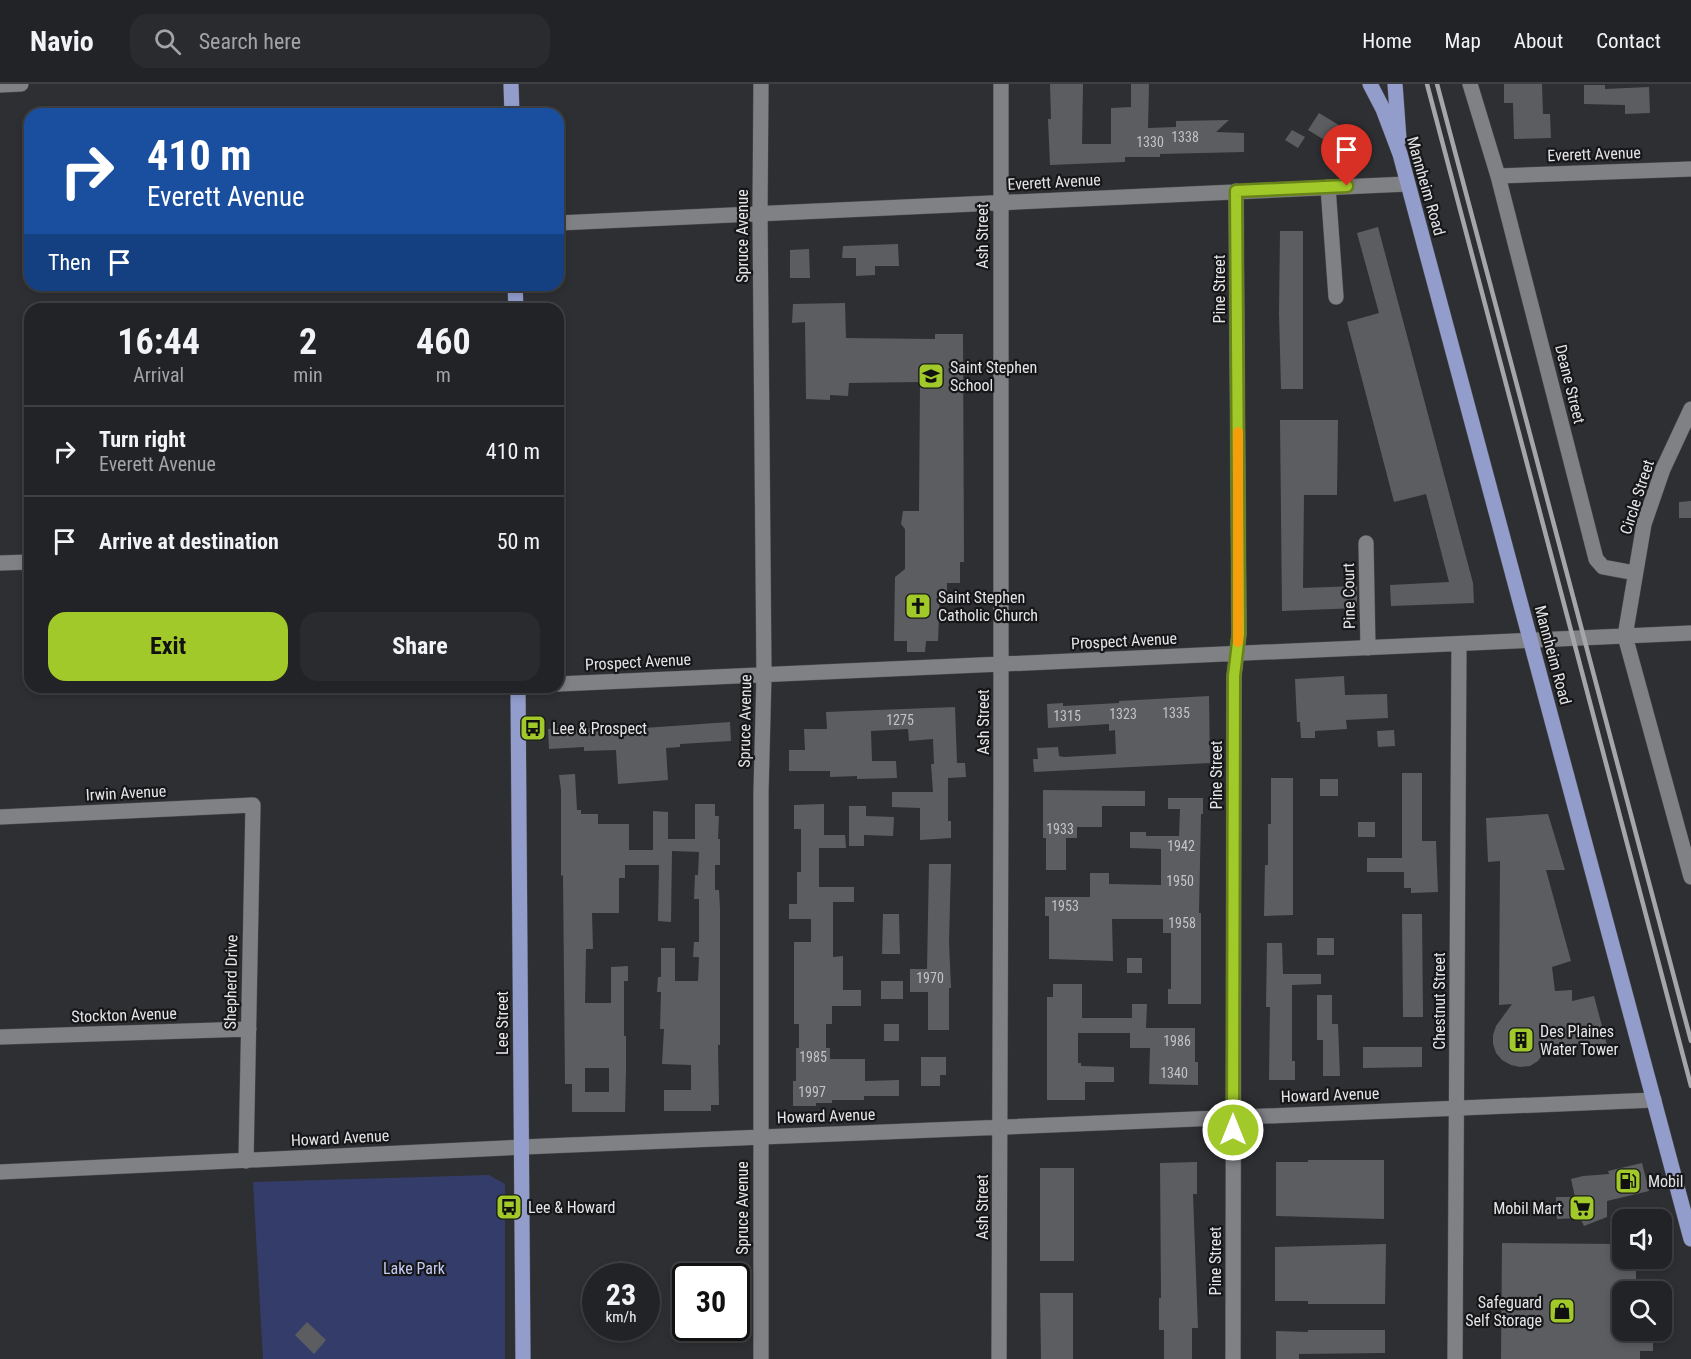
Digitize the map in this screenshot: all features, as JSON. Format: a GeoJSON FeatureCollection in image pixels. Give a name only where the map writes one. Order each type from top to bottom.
{"type":"FeatureCollection","features":[{"type":"Feature","properties":{"kind":"main road"},"geometry":{"type":"LineString","coordinates":[[511,84],[512,108]]}},
{"type":"Feature","properties":{"kind":"main road","name":"Mannheim Road"},"geometry":{"type":"LineString","coordinates":[[1370,84],[1383,109],[1400,154],[1691,1239]]}},
{"type":"Feature","properties":{"kind":"main road"},"geometry":{"type":"LineString","coordinates":[[1395,84],[1400,154]]}},
{"type":"Feature","properties":{"kind":"main road","name":"Lee Street"},"geometry":{"type":"LineString","coordinates":[[518,693],[523,1359]]}},
{"type":"Feature","properties":{"kind":"street"},"geometry":{"type":"LineString","coordinates":[[0,85],[21,84]]}},
{"type":"Feature","properties":{"kind":"street","name":"Spruce Avenue"},"geometry":{"type":"LineString","coordinates":[[761,84],[764,675],[761,792],[761,1359]]}},
{"type":"Feature","properties":{"kind":"street","name":"Ash Street"},"geometry":{"type":"LineString","coordinates":[[999,1359],[1001,84]]}},
{"type":"Feature","properties":{"kind":"street"},"geometry":{"type":"LineString","coordinates":[[1470,84],[1498,176]]}},
{"type":"Feature","properties":{"kind":"street","name":"Everett Avenue"},"geometry":{"type":"LineString","coordinates":[[1498,176],[1691,169]]}},
{"type":"Feature","properties":{"kind":"street","name":"Deane Street"},"geometry":{"type":"LineString","coordinates":[[1498,176],[1596,559],[1603,567],[1635,573]]}},
{"type":"Feature","properties":{"kind":"street","name":"Everett Avenue"},"geometry":{"type":"LineString","coordinates":[[564,223],[1407,184]]}},
{"type":"Feature","properties":{"kind":"street"},"geometry":{"type":"LineString","coordinates":[[1328,187],[1336,297]]}},
{"type":"Feature","properties":{"kind":"street","name":"Pine Street"},"geometry":{"type":"LineString","coordinates":[[1233,1359],[1234,687],[1239,622],[1236,191]]}},
{"type":"Feature","properties":{"kind":"street","name":"Circle Street"},"geometry":{"type":"LineString","coordinates":[[1625,636],[1644,524],[1664,469],[1691,409]]}},
{"type":"Feature","properties":{"kind":"street","name":"Pine Court"},"geometry":{"type":"LineString","coordinates":[[1366,543],[1368,648]]}},
{"type":"Feature","properties":{"kind":"street"},"geometry":{"type":"LineString","coordinates":[[0,563],[24,562]]}},
{"type":"Feature","properties":{"kind":"street","name":"Prospect Avenue"},"geometry":{"type":"LineString","coordinates":[[564,684],[1691,633]]}},
{"type":"Feature","properties":{"kind":"street"},"geometry":{"type":"LineString","coordinates":[[1625,636],[1691,877]]}},
{"type":"Feature","properties":{"kind":"street","name":"Chestnut Street"},"geometry":{"type":"LineString","coordinates":[[1455,1359],[1459,644]]}},
{"type":"Feature","properties":{"kind":"street","name":"Irwin Avenue"},"geometry":{"type":"LineString","coordinates":[[0,817],[253,805]]}},
{"type":"Feature","properties":{"kind":"street","name":"Shepherd Drive"},"geometry":{"type":"LineString","coordinates":[[246,1161],[253,805]]}},
{"type":"Feature","properties":{"kind":"street","name":"Stockton Avenue"},"geometry":{"type":"LineString","coordinates":[[0,1037],[249,1029]]}},
{"type":"Feature","properties":{"kind":"street","name":"Howard Avenue"},"geometry":{"type":"LineString","coordinates":[[0,1172],[760,1137],[1654,1100]]}},
{"type":"Feature","properties":{"kind":"green space","name":"Lake Park"},"geometry":{"type":"Polygon","coordinates":[[[489,1175],[505,1184],[505,1359],[263,1359],[253,1182],[489,1175]]]}},
{"type":"Feature","properties":{"kind":"building"},"geometry":{"type":"Polygon","coordinates":[[[1050,84],[1083,84],[1082,144],[1111,144],[1111,108],[1131,107],[1131,84],[1149,84],[1148,128],[1176,127],[1176,121],[1229,120],[1216,132],[1244,133],[1244,152],[1160,154],[1160,157],[1125,157],[1125,162],[1050,165],[1048,119],[1051,119],[1050,84]]]}},
{"type":"Feature","properties":{"kind":"building"},"geometry":{"type":"Polygon","coordinates":[[[1504,84],[1542,84],[1543,114],[1550,114],[1551,138],[1514,139],[1513,103],[1504,103],[1504,84]]]}},
{"type":"Feature","properties":{"kind":"building"},"geometry":{"type":"Polygon","coordinates":[[[1584,85],[1605,85],[1605,89],[1649,87],[1650,113],[1625,114],[1625,105],[1584,104],[1584,85]]]}},
{"type":"Feature","properties":{"kind":"building"},"geometry":{"type":"Polygon","coordinates":[[[1319,113],[1342,127],[1331,144],[1308,130],[1319,113]]]}},
{"type":"Feature","properties":{"kind":"building"},"geometry":{"type":"Polygon","coordinates":[[[1292,130],[1305,137],[1298,148],[1285,140],[1292,130]]]}},
{"type":"Feature","properties":{"kind":"building"},"geometry":{"type":"Polygon","coordinates":[[[1378,227],[1473,583],[1474,603],[1391,606],[1390,585],[1449,582],[1426,494],[1394,502],[1347,322],[1379,313],[1357,233],[1378,227]]]}},
{"type":"Feature","properties":{"kind":"building"},"geometry":{"type":"Polygon","coordinates":[[[1280,231],[1303,231],[1303,389],[1281,389],[1280,231]]]}},
{"type":"Feature","properties":{"kind":"building"},"geometry":{"type":"Polygon","coordinates":[[[898,244],[899,266],[875,266],[875,275],[856,276],[856,258],[842,258],[843,246],[898,244]]]}},
{"type":"Feature","properties":{"kind":"building"},"geometry":{"type":"Polygon","coordinates":[[[809,249],[810,278],[790,278],[790,250],[809,249]]]}},
{"type":"Feature","properties":{"kind":"building"},"geometry":{"type":"Polygon","coordinates":[[[845,303],[846,338],[935,339],[935,334],[963,334],[964,562],[960,562],[960,583],[947,583],[947,593],[940,593],[938,641],[926,641],[925,652],[907,652],[907,641],[894,641],[895,577],[905,569],[905,529],[901,524],[903,511],[919,511],[920,382],[849,383],[848,396],[830,395],[830,400],[806,399],[805,322],[792,323],[793,304],[845,303]]]}},
{"type":"Feature","properties":{"kind":"building"},"geometry":{"type":"Polygon","coordinates":[[[1280,420],[1338,420],[1337,495],[1304,495],[1303,588],[1357,586],[1357,608],[1282,611],[1280,420]]]}},
{"type":"Feature","properties":{"kind":"building"},"geometry":{"type":"Polygon","coordinates":[[[1691,501],[1691,518],[1679,518],[1679,502],[1691,501]]]}},
{"type":"Feature","properties":{"kind":"building"},"geometry":{"type":"Polygon","coordinates":[[[1344,676],[1345,695],[1387,694],[1388,718],[1346,720],[1347,729],[1315,731],[1315,738],[1301,738],[1300,722],[1297,722],[1295,679],[1344,676]]]}},
{"type":"Feature","properties":{"kind":"building"},"geometry":{"type":"Polygon","coordinates":[[[1209,696],[1210,763],[1034,772],[1033,759],[1038,759],[1037,748],[1058,747],[1059,756],[1064,757],[1116,754],[1115,730],[1109,731],[1109,724],[1048,728],[1047,704],[1063,703],[1063,706],[1209,696]]]}},
{"type":"Feature","properties":{"kind":"building"},"geometry":{"type":"Polygon","coordinates":[[[955,707],[957,763],[965,763],[966,777],[948,778],[948,821],[951,821],[951,838],[920,840],[920,808],[892,807],[892,792],[933,792],[931,764],[934,764],[933,739],[909,741],[908,729],[871,731],[872,761],[896,761],[897,778],[857,779],[857,776],[830,777],[830,771],[789,771],[789,750],[805,750],[804,729],[827,729],[826,712],[955,707]]]}},
{"type":"Feature","properties":{"kind":"building"},"geometry":{"type":"Polygon","coordinates":[[[730,722],[731,741],[680,744],[680,747],[666,748],[668,780],[618,784],[616,750],[584,751],[584,747],[549,749],[548,729],[644,724],[644,728],[730,722]]]}},
{"type":"Feature","properties":{"kind":"building"},"geometry":{"type":"Polygon","coordinates":[[[1394,730],[1395,746],[1378,747],[1377,731],[1394,730]]]}},
{"type":"Feature","properties":{"kind":"building"},"geometry":{"type":"Polygon","coordinates":[[[1402,773],[1422,773],[1422,841],[1436,841],[1438,892],[1411,893],[1411,888],[1404,888],[1404,872],[1367,872],[1367,858],[1402,858],[1402,773]]]}},
{"type":"Feature","properties":{"kind":"building"},"geometry":{"type":"Polygon","coordinates":[[[575,774],[577,810],[581,810],[581,814],[598,814],[598,824],[629,824],[629,850],[653,850],[653,811],[668,812],[668,839],[695,839],[695,804],[715,804],[715,816],[719,816],[718,839],[720,839],[720,865],[715,865],[715,890],[719,890],[720,909],[720,1045],[718,1045],[719,1105],[711,1105],[711,1111],[664,1111],[664,1090],[691,1090],[691,1065],[662,1064],[664,1029],[660,1029],[661,992],[657,992],[658,977],[661,977],[661,948],[675,948],[675,981],[698,981],[699,957],[693,957],[694,942],[699,942],[699,899],[694,899],[699,852],[672,851],[671,922],[658,921],[659,865],[625,865],[625,878],[619,878],[619,913],[592,913],[593,949],[586,949],[585,1003],[611,1003],[611,967],[628,966],[628,981],[624,981],[625,1112],[572,1112],[572,1084],[565,1084],[563,875],[561,876],[559,775],[575,774]],[[585,1068],[585,1092],[609,1092],[609,1068],[585,1068]]]}},
{"type":"Feature","properties":{"kind":"building"},"geometry":{"type":"Polygon","coordinates":[[[1271,778],[1293,778],[1293,915],[1264,916],[1268,824],[1271,824],[1271,778]]]}},
{"type":"Feature","properties":{"kind":"building"},"geometry":{"type":"Polygon","coordinates":[[[1320,779],[1338,779],[1338,796],[1320,796],[1320,779]]]}},
{"type":"Feature","properties":{"kind":"building"},"geometry":{"type":"Polygon","coordinates":[[[1043,790],[1145,791],[1145,806],[1102,806],[1102,827],[1077,827],[1077,838],[1066,838],[1066,870],[1046,870],[1043,790]]]}},
{"type":"Feature","properties":{"kind":"building"},"geometry":{"type":"Polygon","coordinates":[[[1168,798],[1203,798],[1199,913],[1201,913],[1201,1004],[1168,1004],[1168,989],[1171,989],[1171,933],[1163,933],[1163,919],[1112,919],[1113,961],[1049,959],[1049,916],[1045,916],[1045,897],[1090,897],[1090,873],[1109,873],[1109,884],[1161,885],[1161,849],[1130,848],[1130,832],[1146,832],[1146,836],[1179,836],[1180,809],[1168,809],[1168,798]]]}},
{"type":"Feature","properties":{"kind":"building"},"geometry":{"type":"Polygon","coordinates":[[[824,804],[824,835],[845,835],[846,848],[819,848],[819,887],[854,887],[854,902],[833,902],[833,957],[843,956],[843,990],[861,990],[861,1006],[832,1006],[832,1024],[826,1024],[826,1048],[830,1048],[830,1059],[865,1059],[865,1081],[899,1080],[899,1096],[864,1096],[864,1100],[832,1100],[832,1103],[816,1103],[816,1106],[793,1106],[796,1048],[799,1048],[799,1024],[794,1024],[794,942],[811,942],[811,919],[789,919],[789,904],[797,904],[797,872],[801,872],[801,829],[794,829],[794,805],[824,804]]]}},
{"type":"Feature","properties":{"kind":"building"},"geometry":{"type":"Polygon","coordinates":[[[849,806],[866,806],[866,816],[894,817],[893,836],[864,835],[864,846],[849,846],[849,806]]]}},
{"type":"Feature","properties":{"kind":"building"},"geometry":{"type":"Polygon","coordinates":[[[1548,814],[1565,870],[1546,870],[1571,961],[1552,967],[1555,991],[1572,990],[1572,1001],[1594,996],[1607,1045],[1592,1050],[1591,1046],[1547,1048],[1538,1061],[1530,1066],[1520,1067],[1502,1060],[1493,1044],[1496,1026],[1512,1004],[1499,1005],[1500,861],[1488,862],[1486,818],[1548,814]]]}},
{"type":"Feature","properties":{"kind":"building"},"geometry":{"type":"Polygon","coordinates":[[[1358,822],[1375,822],[1375,837],[1358,837],[1358,822]]]}},
{"type":"Feature","properties":{"kind":"building"},"geometry":{"type":"Polygon","coordinates":[[[929,864],[951,864],[949,1030],[928,1030],[928,992],[910,992],[910,969],[927,969],[929,864]]]}},
{"type":"Feature","properties":{"kind":"building"},"geometry":{"type":"Polygon","coordinates":[[[883,914],[899,914],[900,954],[882,954],[883,914]]]}},
{"type":"Feature","properties":{"kind":"building"},"geometry":{"type":"Polygon","coordinates":[[[1402,914],[1422,914],[1423,1017],[1403,1017],[1402,914]]]}},
{"type":"Feature","properties":{"kind":"building"},"geometry":{"type":"Polygon","coordinates":[[[1317,938],[1334,938],[1334,955],[1317,955],[1317,938]]]}},
{"type":"Feature","properties":{"kind":"building"},"geometry":{"type":"Polygon","coordinates":[[[1267,943],[1282,943],[1283,974],[1321,974],[1321,984],[1292,985],[1292,1061],[1295,1061],[1295,1080],[1269,1080],[1270,1007],[1266,1007],[1267,943]]]}},
{"type":"Feature","properties":{"kind":"building"},"geometry":{"type":"Polygon","coordinates":[[[1127,958],[1142,958],[1142,973],[1127,973],[1127,958]]]}},
{"type":"Feature","properties":{"kind":"building"},"geometry":{"type":"Polygon","coordinates":[[[881,981],[903,981],[903,999],[881,999],[881,981]]]}},
{"type":"Feature","properties":{"kind":"building"},"geometry":{"type":"Polygon","coordinates":[[[1053,984],[1082,984],[1082,1018],[1132,1018],[1132,1004],[1147,1004],[1146,1028],[1195,1028],[1198,1085],[1149,1084],[1150,1048],[1130,1048],[1130,1033],[1078,1033],[1078,1063],[1081,1063],[1081,1066],[1114,1067],[1114,1082],[1085,1082],[1085,1100],[1047,1100],[1047,997],[1053,997],[1053,984]]]}},
{"type":"Feature","properties":{"kind":"building"},"geometry":{"type":"Polygon","coordinates":[[[1317,995],[1332,995],[1332,1024],[1338,1024],[1340,1076],[1323,1076],[1323,1040],[1317,1040],[1317,995]]]}},
{"type":"Feature","properties":{"kind":"building"},"geometry":{"type":"Polygon","coordinates":[[[884,1024],[899,1024],[899,1041],[884,1041],[884,1024]]]}},
{"type":"Feature","properties":{"kind":"building"},"geometry":{"type":"Polygon","coordinates":[[[1363,1047],[1422,1047],[1422,1067],[1363,1068],[1363,1047]]]}},
{"type":"Feature","properties":{"kind":"building"},"geometry":{"type":"Polygon","coordinates":[[[921,1057],[946,1057],[946,1075],[940,1075],[940,1086],[921,1086],[921,1057]]]}},
{"type":"Feature","properties":{"kind":"building"},"geometry":{"type":"Polygon","coordinates":[[[1308,1160],[1384,1160],[1384,1219],[1276,1216],[1276,1162],[1308,1162],[1308,1160]]]}},
{"type":"Feature","properties":{"kind":"building"},"geometry":{"type":"Polygon","coordinates":[[[1197,1162],[1197,1194],[1193,1194],[1198,1328],[1192,1328],[1192,1359],[1164,1359],[1164,1330],[1159,1330],[1159,1298],[1161,1298],[1160,1163],[1197,1162]]]}},
{"type":"Feature","properties":{"kind":"building"},"geometry":{"type":"Polygon","coordinates":[[[1642,1163],[1649,1191],[1607,1201],[1607,1217],[1584,1226],[1580,1218],[1557,1219],[1556,1197],[1575,1197],[1571,1179],[1609,1174],[1608,1171],[1642,1163]]]}},
{"type":"Feature","properties":{"kind":"building"},"geometry":{"type":"Polygon","coordinates":[[[1040,1168],[1074,1168],[1074,1261],[1040,1261],[1040,1168]]]}},
{"type":"Feature","properties":{"kind":"building","name":"Safeguard Self Storage"},"geometry":{"type":"Polygon","coordinates":[[[1502,1243],[1612,1244],[1612,1269],[1636,1269],[1636,1281],[1612,1281],[1612,1341],[1653,1341],[1653,1351],[1640,1351],[1640,1359],[1501,1359],[1502,1243]]]}},
{"type":"Feature","properties":{"kind":"building"},"geometry":{"type":"Polygon","coordinates":[[[1386,1244],[1385,1304],[1308,1304],[1308,1301],[1275,1301],[1275,1247],[1386,1244]]]}},
{"type":"Feature","properties":{"kind":"building"},"geometry":{"type":"Polygon","coordinates":[[[1040,1293],[1073,1293],[1073,1359],[1041,1359],[1040,1293]]]}},
{"type":"Feature","properties":{"kind":"building"},"geometry":{"type":"Polygon","coordinates":[[[307,1322],[326,1340],[314,1354],[295,1335],[307,1322]]]}},
{"type":"Feature","properties":{"kind":"building"},"geometry":{"type":"Polygon","coordinates":[[[1308,1330],[1385,1330],[1385,1353],[1299,1354],[1299,1359],[1276,1359],[1276,1331],[1308,1332],[1308,1330]]]}},
{"type":"Feature","properties":{"kind":"railway"},"geometry":{"type":"LineString","coordinates":[[1427,84],[1691,1086]]}},
{"type":"Feature","properties":{"kind":"railway"},"geometry":{"type":"LineString","coordinates":[[1437,84],[1691,1041]]}},
{"type":"Feature","properties":{"kind":"slow traffic"},"geometry":{"type":"LineString","coordinates":[[1238,432],[1238,642]]}},
{"type":"Feature","properties":{"kind":"place","name":"Saint Stephen School"},"geometry":{"type":"Point","coordinates":[931,376]}},
{"type":"Feature","properties":{"kind":"place","name":"Saint Stephen Catholic Church"},"geometry":{"type":"Point","coordinates":[918,606]}},
{"type":"Feature","properties":{"kind":"place","name":"Lee & Prospect"},"geometry":{"type":"Point","coordinates":[533,728]}},
{"type":"Feature","properties":{"kind":"place","name":"Des Plaines Water Tower"},"geometry":{"type":"Point","coordinates":[1521,1040]}},
{"type":"Feature","properties":{"kind":"place","name":"Mobil"},"geometry":{"type":"Point","coordinates":[1628,1181]}},
{"type":"Feature","properties":{"kind":"place","name":"Lee & Howard"},"geometry":{"type":"Point","coordinates":[509,1207]}},
{"type":"Feature","properties":{"kind":"place","name":"Mobil Mart"},"geometry":{"type":"Point","coordinates":[1582,1208]}},
{"type":"Feature","properties":{"kind":"place","name":"Safeguard Self Storage"},"geometry":{"type":"Point","coordinates":[1562,1311]}},
{"type":"Feature","properties":{"kind":"route"},"geometry":{"type":"LineString","coordinates":[[1233,1130],[1234,676],[1239,634],[1236,191],[1347,186]]}}]}
